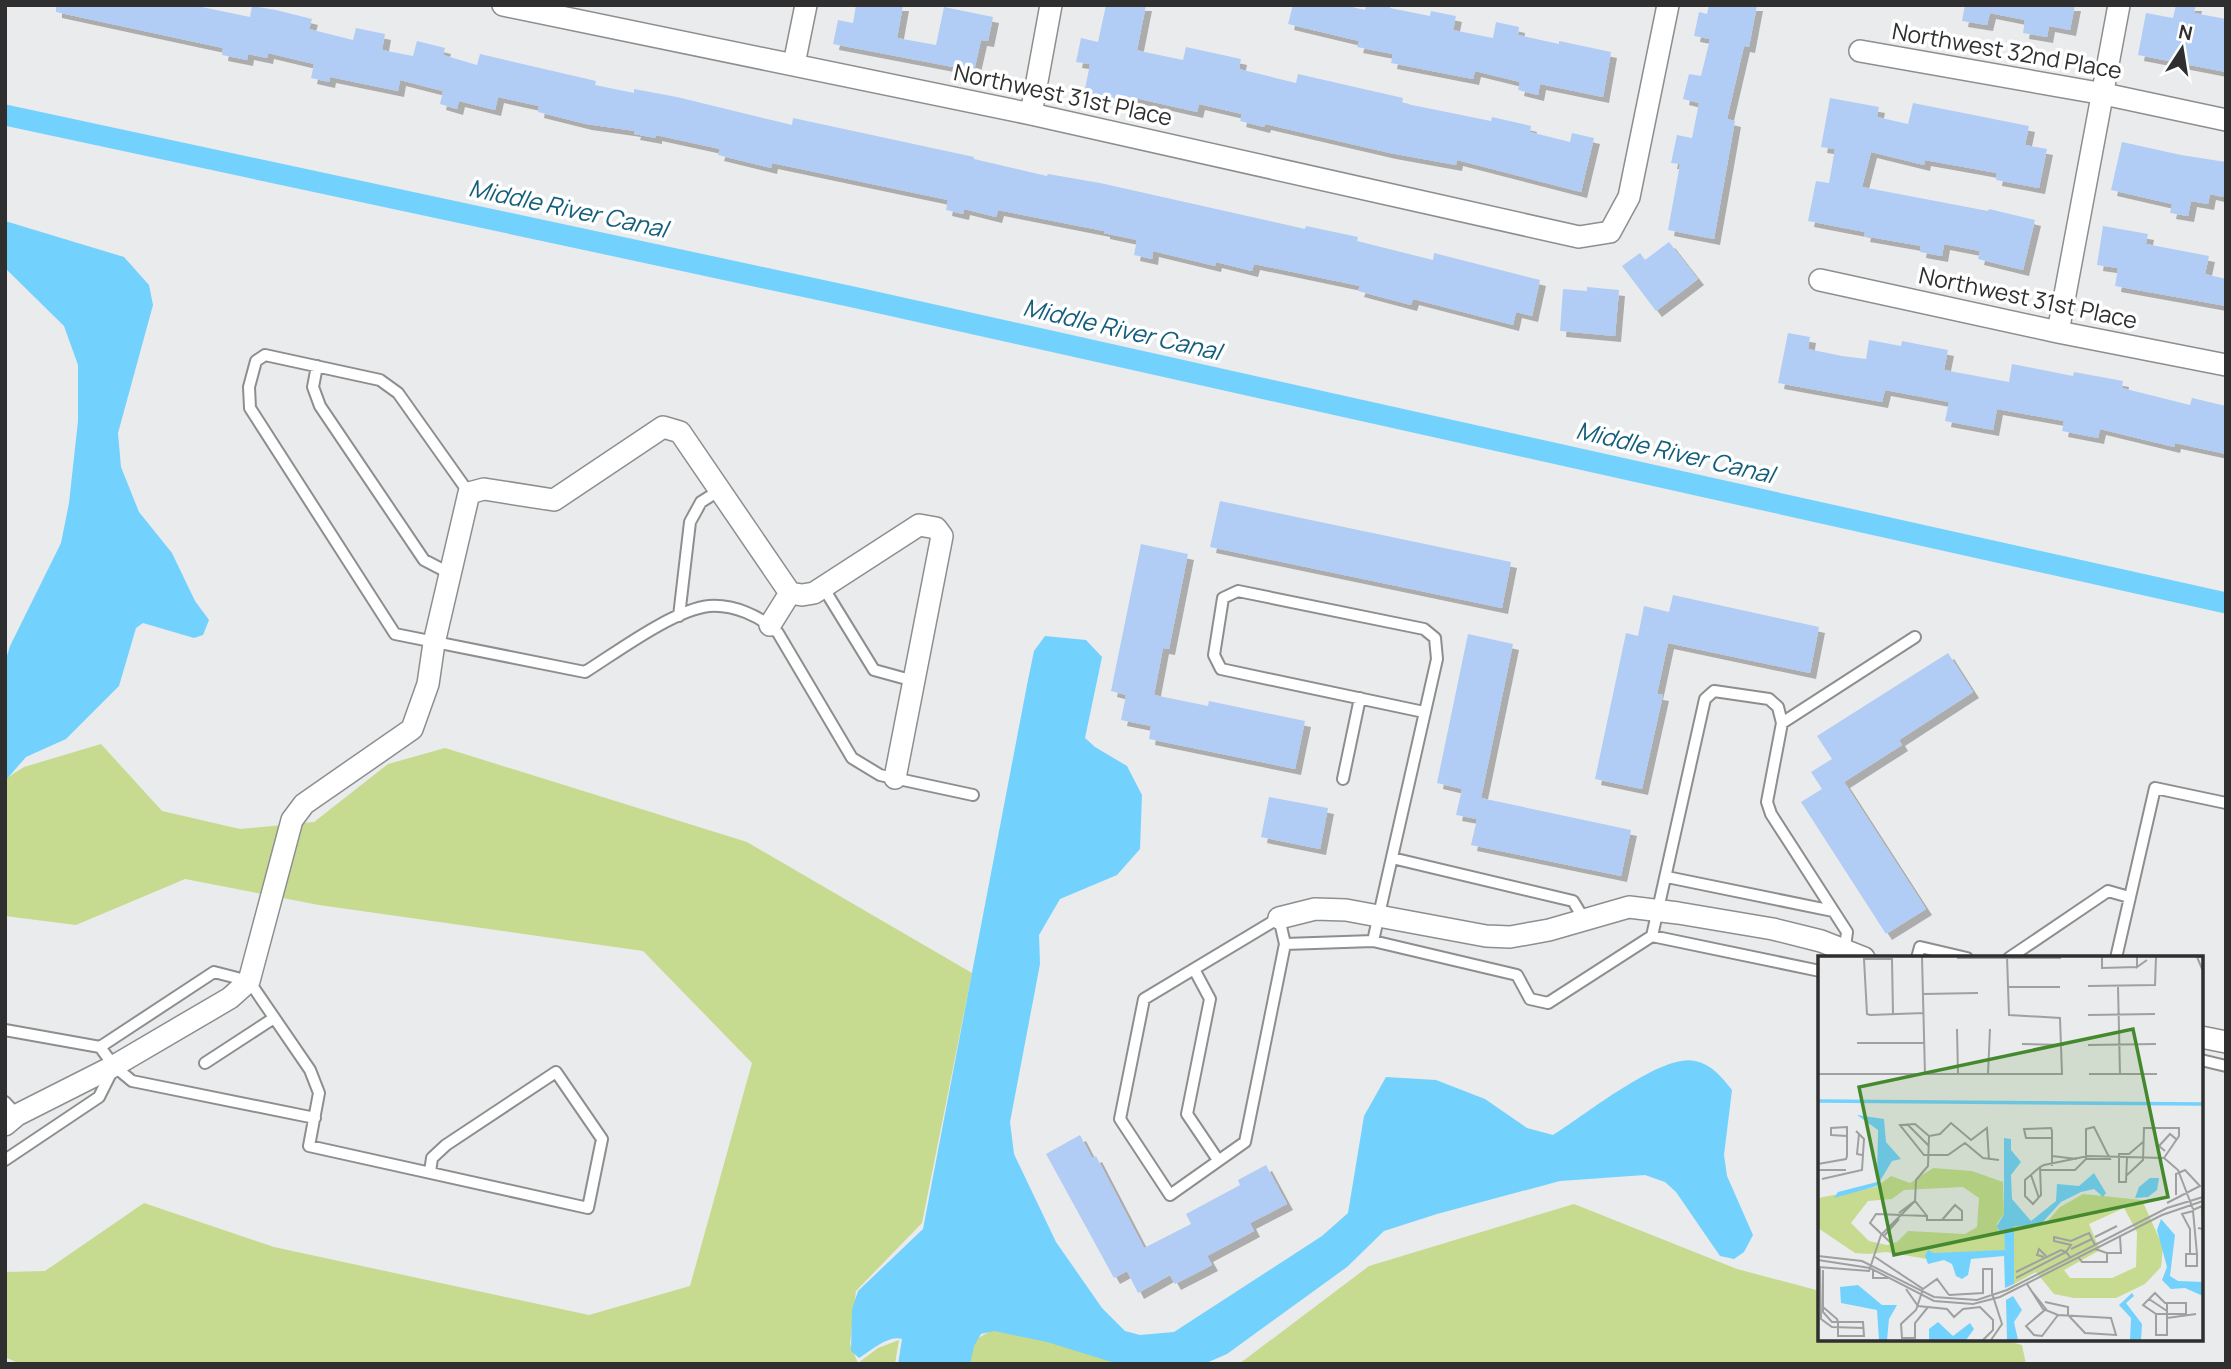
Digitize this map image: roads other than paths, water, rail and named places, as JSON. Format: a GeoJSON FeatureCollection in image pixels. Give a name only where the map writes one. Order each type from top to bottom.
{"type":"FeatureCollection","features":[{"type":"Feature","properties":{"kind":"street","name":"Northwest 31st Place"},"geometry":{"type":"LineString","coordinates":[[503,5],[537,9],[1031,114],[1579,237],[1610,232],[1629,197],[1663,6]]}},
{"type":"Feature","properties":{"kind":"street"},"geometry":{"type":"LineString","coordinates":[[794,64],[806,5]]}},
{"type":"Feature","properties":{"kind":"street"},"geometry":{"type":"LineString","coordinates":[[1031,114],[1051,5]]}},
{"type":"Feature","properties":{"kind":"street"},"geometry":{"type":"LineString","coordinates":[[2058,332],[2119,5]]}},
{"type":"Feature","properties":{"kind":"street","name":"Northwest 32nd Place"},"geometry":{"type":"LineString","coordinates":[[1860,51],[2104,94],[2226,120]]}},
{"type":"Feature","properties":{"kind":"street","name":"Northwest 31st Place"},"geometry":{"type":"LineString","coordinates":[[1820,280],[2058,332],[2226,365]]}},
{"type":"Feature","properties":{"kind":"street"},"geometry":{"type":"LineString","coordinates":[[9,1114],[114,1066],[230,998],[249,981],[292,820],[304,804],[412,729],[428,684],[469,494],[484,488],[554,500],[663,427],[680,432],[790,593],[802,595],[814,593],[919,525],[936,528],[942,536],[895,778]]}},
{"type":"Feature","properties":{"kind":"street"},"geometry":{"type":"LineString","coordinates":[[769,625],[790,593]]}},
{"type":"Feature","properties":{"kind":"street"},"geometry":{"type":"LineString","coordinates":[[1279,918],[1315,909],[1346,909],[1486,936],[1510,937],[1549,930],[1629,907],[1773,929],[1821,941],[1850,955]]}},
{"type":"Feature","properties":{"kind":"street"},"geometry":{"type":"LineString","coordinates":[[2203,1037],[2226,1042]]}},
{"type":"Feature","properties":{"kind":"lane"},"geometry":{"type":"LineString","coordinates":[[469,494],[398,393],[380,380],[265,355],[256,360],[249,387],[250,408],[395,634],[585,672],[687,611],[710,606],[740,610],[769,625],[778,633],[852,758],[880,775],[973,795]]}},
{"type":"Feature","properties":{"kind":"lane"},"geometry":{"type":"LineString","coordinates":[[317,366],[313,387],[320,406],[424,560],[451,574]]}},
{"type":"Feature","properties":{"kind":"lane"},"geometry":{"type":"LineString","coordinates":[[679,616],[691,522],[701,502],[720,490]]}},
{"type":"Feature","properties":{"kind":"lane"},"geometry":{"type":"LineString","coordinates":[[823,587],[874,670],[914,681]]}},
{"type":"Feature","properties":{"kind":"lane"},"geometry":{"type":"LineString","coordinates":[[1373,941],[1437,659],[1435,638],[1424,629],[1238,590],[1223,598],[1214,654],[1221,668],[1424,712]]}},
{"type":"Feature","properties":{"kind":"lane"},"geometry":{"type":"LineString","coordinates":[[1783,723],[1915,637]]}},
{"type":"Feature","properties":{"kind":"lane"},"geometry":{"type":"LineString","coordinates":[[1285,943],[1373,941],[1517,975],[1530,999],[1548,1003],[1652,936],[1705,699],[1714,691],[1769,699],[1778,707],[1783,723],[1767,802],[1771,814],[1847,932],[1850,955]]}},
{"type":"Feature","properties":{"kind":"lane"},"geometry":{"type":"LineString","coordinates":[[1343,779],[1360,698]]}},
{"type":"Feature","properties":{"kind":"lane"},"geometry":{"type":"LineString","coordinates":[[2116,956],[2155,788],[2226,803]]}},
{"type":"Feature","properties":{"kind":"lane"},"geometry":{"type":"LineString","coordinates":[[1392,858],[1573,901],[1584,919]]}},
{"type":"Feature","properties":{"kind":"lane"},"geometry":{"type":"LineString","coordinates":[[1667,877],[1833,911]]}},
{"type":"Feature","properties":{"kind":"lane"},"geometry":{"type":"LineString","coordinates":[[2012,956],[2108,891],[2129,897]]}},
{"type":"Feature","properties":{"kind":"lane"},"geometry":{"type":"LineString","coordinates":[[1279,918],[1285,943],[1245,1142],[1170,1195],[1120,1119],[1144,999],[1195,971],[1279,918]]}},
{"type":"Feature","properties":{"kind":"lane"},"geometry":{"type":"LineString","coordinates":[[1652,936],[1818,971]]}},
{"type":"Feature","properties":{"kind":"lane"},"geometry":{"type":"LineString","coordinates":[[1918,956],[1920,947],[1958,956]]}},
{"type":"Feature","properties":{"kind":"lane"},"geometry":{"type":"LineString","coordinates":[[1195,971],[1210,999],[1187,1114],[1218,1160]]}},
{"type":"Feature","properties":{"kind":"lane"},"geometry":{"type":"LineString","coordinates":[[100,1047],[214,972],[249,981],[310,1070],[319,1093],[309,1146],[588,1208],[602,1139],[556,1072],[446,1145],[432,1158],[430,1172]]}},
{"type":"Feature","properties":{"kind":"lane"},"geometry":{"type":"LineString","coordinates":[[205,1063],[274,1018]]}},
{"type":"Feature","properties":{"kind":"lane"},"geometry":{"type":"LineString","coordinates":[[5,1030],[100,1047],[114,1066],[132,1081],[315,1118]]}},
{"type":"Feature","properties":{"kind":"lane"},"geometry":{"type":"LineString","coordinates":[[2203,1060],[2226,1066]]}},
{"type":"Feature","properties":{"kind":"lane"},"geometry":{"type":"LineString","coordinates":[[5,1160],[99,1097],[114,1066]]}},
{"type":"Feature","properties":{"kind":"water"},"geometry":{"type":"Polygon","coordinates":[[[5,221],[124,257],[149,285],[153,305],[118,433],[121,467],[139,512],[172,553],[195,601],[209,620],[203,635],[194,638],[143,623],[136,628],[119,686],[66,739],[26,757],[5,781],[5,662],[10,646],[61,543],[69,503],[78,421],[78,365],[64,326],[5,268],[5,221]]]}},
{"type":"Feature","properties":{"kind":"water"},"geometry":{"type":"Polygon","coordinates":[[[1045,636],[1086,640],[1102,657],[1085,738],[1127,766],[1142,795],[1140,849],[1117,875],[1060,899],[1039,935],[1040,964],[1010,1122],[1014,1154],[1056,1242],[1102,1308],[1125,1331],[1140,1335],[1174,1332],[1322,1236],[1348,1213],[1364,1116],[1386,1077],[1436,1080],[1485,1099],[1527,1128],[1553,1135],[1643,1076],[1680,1061],[1695,1061],[1706,1065],[1732,1090],[1724,1155],[1727,1176],[1753,1235],[1744,1252],[1734,1259],[1720,1256],[1676,1192],[1665,1182],[1645,1175],[1560,1181],[1384,1231],[1347,1267],[1227,1354],[1204,1364],[1115,1363],[1047,1342],[994,1331],[981,1334],[974,1346],[970,1364],[898,1364],[902,1339],[897,1338],[885,1341],[859,1358],[851,1351],[852,1309],[858,1291],[923,1229],[1027,685],[1034,651],[1045,636]]]}},
{"type":"Feature","properties":{"kind":"waterway","name":"Middle River Canal"},"geometry":{"type":"LineString","coordinates":[[5,115],[853,297],[2226,603]]}}]}
